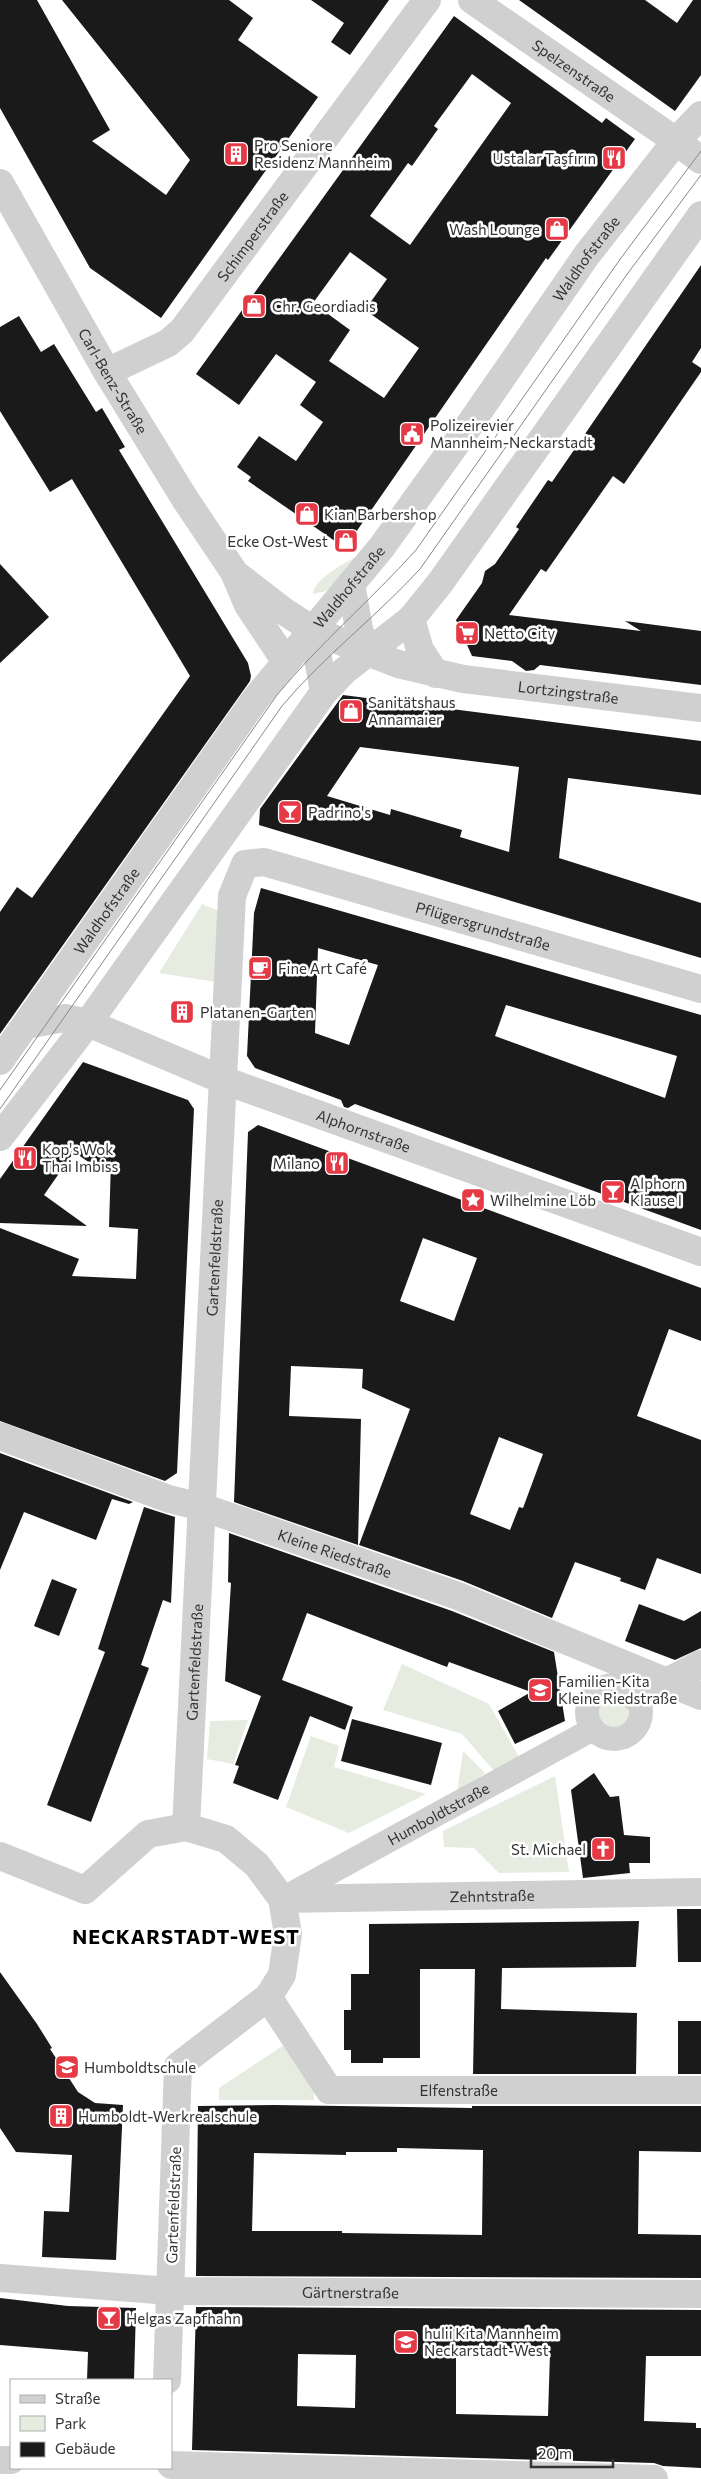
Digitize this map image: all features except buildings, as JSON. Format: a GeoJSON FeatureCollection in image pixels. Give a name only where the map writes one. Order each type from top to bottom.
{"type":"FeatureCollection","features":[{"type":"Feature","properties":{"kind":"street","name":"Schimperstraße"},"geometry":{"type":"LineString","coordinates":[[107,372],[168,343],[182,331],[427,0]]}},
{"type":"Feature","properties":{"kind":"street","name":"Spelzenstraße"},"geometry":{"type":"LineString","coordinates":[[472,0],[701,160]]}},
{"type":"Feature","properties":{"kind":"street","name":"Waldhofstraße"},"geometry":{"type":"LineString","coordinates":[[0,1061],[257,697],[381,548],[461,437],[586,256],[676,141],[701,115]]}},
{"type":"Feature","properties":{"kind":"street","name":"Carl-Benz-Straße"},"geometry":{"type":"LineString","coordinates":[[0,183],[107,372],[185,499],[234,572],[248,605],[286,662]]}},
{"type":"Feature","properties":{"kind":"street"},"geometry":{"type":"LineString","coordinates":[[0,1137],[88,1023],[324,692],[344,671],[411,619],[449,571],[701,215]]}},
{"type":"Feature","properties":{"kind":"street","name":"Carl-Benz-Straße"},"geometry":{"type":"LineString","coordinates":[[234,572],[285,612],[314,630],[367,652]]}},
{"type":"Feature","properties":{"kind":"street"},"geometry":{"type":"LineString","coordinates":[[351,584],[359,629],[367,652]]}},
{"type":"Feature","properties":{"kind":"street"},"geometry":{"type":"LineString","coordinates":[[411,619],[420,650],[436,674]]}},
{"type":"Feature","properties":{"kind":"street"},"geometry":{"type":"LineString","coordinates":[[314,630],[324,692]]}},
{"type":"Feature","properties":{"kind":"street","name":"Lortzingstraße"},"geometry":{"type":"LineString","coordinates":[[367,652],[398,664],[436,674],[701,708]]}},
{"type":"Feature","properties":{"kind":"street","name":"Pflügersgrundstraße"},"geometry":{"type":"LineString","coordinates":[[264,862],[701,989]]}},
{"type":"Feature","properties":{"kind":"street","name":"Gartenfeldstraße"},"geometry":{"type":"LineString","coordinates":[[167,2379],[178,2066],[268,1997],[282,1975],[288,1934],[282,1899],[257,1865],[226,1839],[186,1827],[232,896],[245,864],[264,862]]}},
{"type":"Feature","properties":{"kind":"street","name":"Alphornstraße"},"geometry":{"type":"LineString","coordinates":[[26,1025],[65,1018],[88,1023],[223,1080],[701,1252]]}},
{"type":"Feature","properties":{"kind":"street","name":"Kleine Riedstraße"},"geometry":{"type":"LineString","coordinates":[[0,1436],[169,1499],[202,1508],[458,1596],[701,1696]]}},
{"type":"Feature","properties":{"kind":"street"},"geometry":{"type":"LineString","coordinates":[[636,1698],[701,1664]]}},
{"type":"Feature","properties":{"kind":"street"},"geometry":{"type":"LineString","coordinates":[[619,1685],[628,1689],[636,1698],[641,1711],[640,1720],[630,1734],[614,1739],[605,1738],[593,1729],[588,1718],[589,1701],[602,1688],[619,1685]]}},
{"type":"Feature","properties":{"kind":"street","name":"Humboldtstraße"},"geometry":{"type":"LineString","coordinates":[[282,1899],[593,1729]]}},
{"type":"Feature","properties":{"kind":"street"},"geometry":{"type":"LineString","coordinates":[[0,1856],[85,1890],[148,1834],[186,1827]]}},
{"type":"Feature","properties":{"kind":"street","name":"Zehntstraße"},"geometry":{"type":"LineString","coordinates":[[282,1899],[701,1892]]}},
{"type":"Feature","properties":{"kind":"street","name":"Elfenstraße"},"geometry":{"type":"LineString","coordinates":[[268,1997],[329,2090],[701,2090]]}},
{"type":"Feature","properties":{"kind":"street","name":"Gärtnerstraße"},"geometry":{"type":"LineString","coordinates":[[0,2278],[170,2291],[701,2294]]}},
{"type":"Feature","properties":{"kind":"street"},"geometry":{"type":"LineString","coordinates":[[172,2465],[654,2479]]}},
{"type":"Feature","properties":{"kind":"green space"},"geometry":{"type":"Polygon","coordinates":[[[356,557],[334,589],[313,594],[314,589],[323,578],[337,567],[356,557]]]}},
{"type":"Feature","properties":{"kind":"green space"},"geometry":{"type":"Polygon","coordinates":[[[202,904],[219,911],[216,982],[159,973],[202,904]]]}},
{"type":"Feature","properties":{"kind":"green space"},"geometry":{"type":"Polygon","coordinates":[[[402,1664],[489,1704],[519,1757],[495,1772],[462,1734],[383,1710],[402,1664]]]}},
{"type":"Feature","properties":{"kind":"green space"},"geometry":{"type":"Polygon","coordinates":[[[614,1697],[620,1698],[628,1706],[628,1718],[620,1726],[614,1727],[608,1726],[600,1718],[599,1712],[600,1706],[608,1698],[614,1697]]]}},
{"type":"Feature","properties":{"kind":"green space"},"geometry":{"type":"Polygon","coordinates":[[[248,1720],[233,1764],[207,1759],[210,1721],[248,1720]]]}},
{"type":"Feature","properties":{"kind":"green space"},"geometry":{"type":"Polygon","coordinates":[[[311,1736],[339,1746],[334,1767],[426,1794],[349,1833],[286,1807],[311,1736]]]}},
{"type":"Feature","properties":{"kind":"green space"},"geometry":{"type":"Polygon","coordinates":[[[463,1751],[485,1773],[457,1793],[463,1751]]]}},
{"type":"Feature","properties":{"kind":"green space"},"geometry":{"type":"Polygon","coordinates":[[[555,1776],[569,1872],[499,1873],[474,1848],[444,1847],[443,1831],[555,1776]]]}},
{"type":"Feature","properties":{"kind":"green space"},"geometry":{"type":"Polygon","coordinates":[[[284,2045],[314,2092],[314,2100],[219,2100],[219,2088],[284,2045]]]}},
{"type":"Feature","properties":{"kind":"tram line"},"geometry":{"type":"LineString","coordinates":[[0,1090],[277,695],[311,657],[416,550],[621,258],[701,151]]}},
{"type":"Feature","properties":{"kind":"tram line"},"geometry":{"type":"LineString","coordinates":[[0,1109],[282,706],[315,670],[386,604],[420,569],[628,273],[701,175]]}},
{"type":"Feature","properties":{"kind":"place","name":"Pro Seniore Residenz Mannheim"},"geometry":{"type":"Point","coordinates":[236,154]}},
{"type":"Feature","properties":{"kind":"place","name":"Ustalar Taşfırın"},"geometry":{"type":"Point","coordinates":[614,158]}},
{"type":"Feature","properties":{"kind":"place","name":"Wash Lounge"},"geometry":{"type":"Point","coordinates":[557,229]}},
{"type":"Feature","properties":{"kind":"place","name":"Chr. Geordiadis"},"geometry":{"type":"Point","coordinates":[254,306]}},
{"type":"Feature","properties":{"kind":"place","name":"Polizeirevier Mannheim-Neckarstadt"},"geometry":{"type":"Point","coordinates":[412,434]}},
{"type":"Feature","properties":{"kind":"place","name":"Kian Barbershop"},"geometry":{"type":"Point","coordinates":[307,514]}},
{"type":"Feature","properties":{"kind":"place","name":"Ecke Ost-West"},"geometry":{"type":"Point","coordinates":[346,541]}},
{"type":"Feature","properties":{"kind":"place","name":"Netto City"},"geometry":{"type":"Point","coordinates":[467,633]}},
{"type":"Feature","properties":{"kind":"place","name":"Sanitätshaus Annamaier"},"geometry":{"type":"Point","coordinates":[351,711]}},
{"type":"Feature","properties":{"kind":"place","name":"Padrino's"},"geometry":{"type":"Point","coordinates":[290,812]}},
{"type":"Feature","properties":{"kind":"place","name":"Fine Art Café"},"geometry":{"type":"Point","coordinates":[260,968]}},
{"type":"Feature","properties":{"kind":"place","name":"Platanen-Garten"},"geometry":{"type":"Point","coordinates":[182,1012]}},
{"type":"Feature","properties":{"kind":"place","name":"Kop's Wok Thai Imbiss"},"geometry":{"type":"Point","coordinates":[25,1158]}},
{"type":"Feature","properties":{"kind":"place","name":"Milano"},"geometry":{"type":"Point","coordinates":[337,1163]}},
{"type":"Feature","properties":{"kind":"place","name":"Alphorn Klause I"},"geometry":{"type":"Point","coordinates":[613,1192]}},
{"type":"Feature","properties":{"kind":"place","name":"Wilhelmine Löb"},"geometry":{"type":"Point","coordinates":[473,1200]}},
{"type":"Feature","properties":{"kind":"place","name":"Familien-Kita Kleine Riedstraße"},"geometry":{"type":"Point","coordinates":[540,1690]}},
{"type":"Feature","properties":{"kind":"place","name":"St. Michael"},"geometry":{"type":"Point","coordinates":[603,1849]}},
{"type":"Feature","properties":{"kind":"place","name":"Humboldtschule"},"geometry":{"type":"Point","coordinates":[67,2067]}},
{"type":"Feature","properties":{"kind":"place","name":"Humboldt-Werkrealschule"},"geometry":{"type":"Point","coordinates":[61,2116]}},
{"type":"Feature","properties":{"kind":"place","name":"Helgas Zapfhahn"},"geometry":{"type":"Point","coordinates":[109,2318]}},
{"type":"Feature","properties":{"kind":"place","name":"hulii Kita Mannheim Neckarstadt-West"},"geometry":{"type":"Point","coordinates":[406,2342]}},
{"type":"Feature","properties":{"kind":"district","name":"NECKARSTADT-WEST"},"geometry":{"type":"Point","coordinates":[186,1936]}}]}
